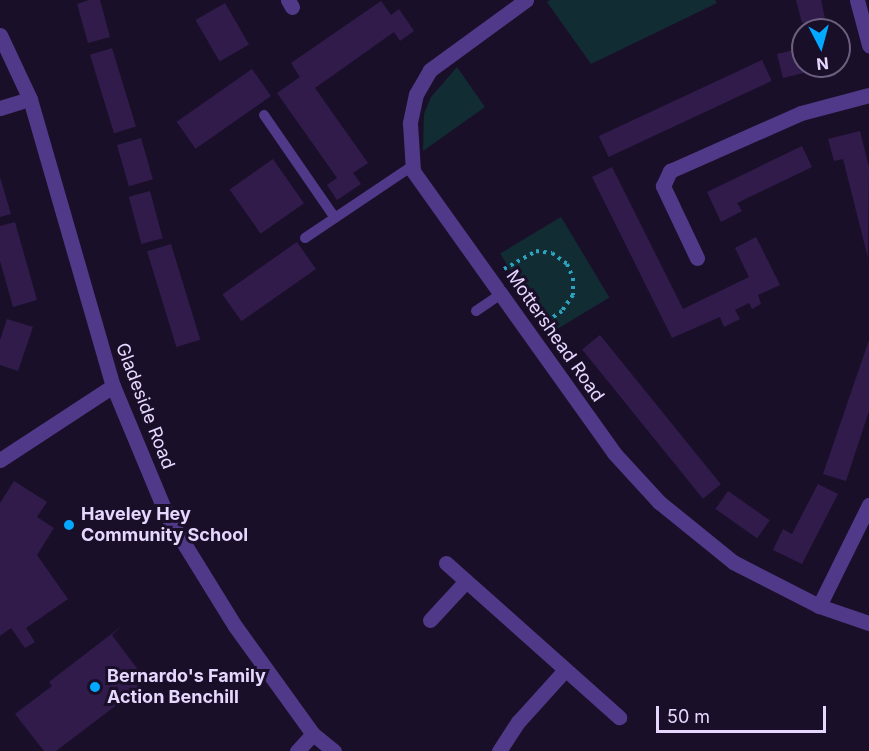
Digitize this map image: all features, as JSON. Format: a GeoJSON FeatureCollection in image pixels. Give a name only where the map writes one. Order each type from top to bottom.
{"type":"FeatureCollection","features":[{"type":"Feature","properties":{"kind":"street"},"geometry":{"type":"LineString","coordinates":[[412,166],[410,123],[416,94],[430,70],[526,0]]}},
{"type":"Feature","properties":{"kind":"street"},"geometry":{"type":"LineString","coordinates":[[857,0],[869,45]]}},
{"type":"Feature","properties":{"kind":"street","name":"Gladeside Road"},"geometry":{"type":"LineString","coordinates":[[0,35],[30,99],[113,386],[167,516],[235,626],[313,734],[334,751]]}},
{"type":"Feature","properties":{"kind":"street"},"geometry":{"type":"LineString","coordinates":[[697,258],[663,186],[670,171],[801,113],[869,96]]}},
{"type":"Feature","properties":{"kind":"street"},"geometry":{"type":"LineString","coordinates":[[0,108],[30,99]]}},
{"type":"Feature","properties":{"kind":"street","name":"Mottershead Road"},"geometry":{"type":"LineString","coordinates":[[412,166],[614,453],[659,502],[733,562],[819,606],[869,623]]}},
{"type":"Feature","properties":{"kind":"street"},"geometry":{"type":"LineString","coordinates":[[0,460],[113,386]]}},
{"type":"Feature","properties":{"kind":"street"},"geometry":{"type":"LineString","coordinates":[[819,606],[869,505]]}},
{"type":"Feature","properties":{"kind":"street"},"geometry":{"type":"LineString","coordinates":[[446,563],[619,717]]}},
{"type":"Feature","properties":{"kind":"street"},"geometry":{"type":"LineString","coordinates":[[430,620],[466,581]]}},
{"type":"Feature","properties":{"kind":"street"},"geometry":{"type":"LineString","coordinates":[[499,751],[518,722],[565,670]]}},
{"type":"Feature","properties":{"kind":"street"},"geometry":{"type":"LineString","coordinates":[[297,751],[313,734]]}},
{"type":"Feature","properties":{"kind":"lane"},"geometry":{"type":"LineString","coordinates":[[264,115],[335,218]]}},
{"type":"Feature","properties":{"kind":"lane"},"geometry":{"type":"LineString","coordinates":[[305,238],[412,166]]}},
{"type":"Feature","properties":{"kind":"lane"},"geometry":{"type":"LineString","coordinates":[[476,311],[501,294]]}},
{"type":"Feature","properties":{"kind":"path"},"geometry":{"type":"LineString","coordinates":[[490,279],[520,257],[536,251],[552,253],[567,264],[573,278],[573,295],[562,311],[529,334]]}},
{"type":"Feature","properties":{"kind":"shaded area"},"geometry":{"type":"Polygon","coordinates":[[[550,0],[715,0],[717,3],[591,64],[547,2],[550,0]]]}},
{"type":"Feature","properties":{"kind":"shaded area"},"geometry":{"type":"Polygon","coordinates":[[[457,67],[485,107],[423,151],[424,114],[431,97],[457,67]]]}},
{"type":"Feature","properties":{"kind":"shaded area"},"geometry":{"type":"Polygon","coordinates":[[[561,217],[609,298],[549,334],[500,254],[561,217]]]}},
{"type":"Feature","properties":{"kind":"building"},"geometry":{"type":"Polygon","coordinates":[[[89,0],[100,0],[110,37],[88,43],[77,4],[89,0]]]}},
{"type":"Feature","properties":{"kind":"building"},"geometry":{"type":"Polygon","coordinates":[[[796,0],[821,0],[825,18],[801,18],[796,0]]]}},
{"type":"Feature","properties":{"kind":"building"},"geometry":{"type":"Polygon","coordinates":[[[381,1],[391,15],[399,9],[414,31],[400,41],[394,32],[315,88],[368,163],[353,173],[361,184],[337,200],[327,185],[337,178],[277,93],[300,77],[291,63],[381,1]]]}},
{"type":"Feature","properties":{"kind":"building"},"geometry":{"type":"Polygon","coordinates":[[[225,3],[249,45],[220,62],[196,20],[225,3]]]}},
{"type":"Feature","properties":{"kind":"building"},"geometry":{"type":"Polygon","coordinates":[[[112,48],[136,126],[114,133],[90,55],[112,48]]]}},
{"type":"Feature","properties":{"kind":"building"},"geometry":{"type":"Polygon","coordinates":[[[791,51],[791,76],[783,78],[777,54],[791,51]]]}},
{"type":"Feature","properties":{"kind":"building"},"geometry":{"type":"Polygon","coordinates":[[[762,60],[772,81],[609,157],[599,136],[762,60]]]}},
{"type":"Feature","properties":{"kind":"building"},"geometry":{"type":"Polygon","coordinates":[[[252,69],[271,96],[196,149],[177,122],[252,69]]]}},
{"type":"Feature","properties":{"kind":"building"},"geometry":{"type":"Polygon","coordinates":[[[860,131],[869,167],[868,258],[843,159],[834,161],[828,139],[860,131]]]}},
{"type":"Feature","properties":{"kind":"building"},"geometry":{"type":"Polygon","coordinates":[[[141,138],[153,179],[129,186],[117,145],[141,138]]]}},
{"type":"Feature","properties":{"kind":"building"},"geometry":{"type":"Polygon","coordinates":[[[802,146],[812,167],[737,203],[742,211],[721,222],[707,192],[802,146]]]}},
{"type":"Feature","properties":{"kind":"building"},"geometry":{"type":"Polygon","coordinates":[[[273,159],[304,203],[261,234],[230,189],[273,159]]]}},
{"type":"Feature","properties":{"kind":"building"},"geometry":{"type":"Polygon","coordinates":[[[612,167],[683,309],[749,277],[735,248],[756,237],[780,285],[758,295],[761,304],[752,309],[749,303],[735,310],[740,319],[724,327],[720,317],[672,338],[592,177],[612,167]]]}},
{"type":"Feature","properties":{"kind":"building"},"geometry":{"type":"Polygon","coordinates":[[[0,177],[11,214],[0,217],[0,177]]]}},
{"type":"Feature","properties":{"kind":"building"},"geometry":{"type":"Polygon","coordinates":[[[150,191],[163,238],[141,244],[129,197],[150,191]]]}},
{"type":"Feature","properties":{"kind":"building"},"geometry":{"type":"Polygon","coordinates":[[[15,222],[37,300],[13,307],[0,261],[0,226],[15,222]]]}},
{"type":"Feature","properties":{"kind":"building"},"geometry":{"type":"Polygon","coordinates":[[[297,242],[316,269],[241,321],[222,294],[297,242]]]}},
{"type":"Feature","properties":{"kind":"building"},"geometry":{"type":"Polygon","coordinates":[[[171,244],[200,340],[176,347],[147,251],[171,244]]]}},
{"type":"Feature","properties":{"kind":"building"},"geometry":{"type":"Polygon","coordinates":[[[7,319],[33,327],[18,371],[0,365],[0,340],[7,319]]]}},
{"type":"Feature","properties":{"kind":"building"},"geometry":{"type":"Polygon","coordinates":[[[600,335],[721,484],[703,499],[582,349],[600,335]]]}},
{"type":"Feature","properties":{"kind":"building"},"geometry":{"type":"Polygon","coordinates":[[[869,340],[869,411],[846,481],[823,474],[869,340]]]}},
{"type":"Feature","properties":{"kind":"building"},"geometry":{"type":"Polygon","coordinates":[[[14,481],[47,502],[37,517],[54,528],[37,555],[68,599],[26,628],[35,642],[25,648],[11,628],[0,636],[0,503],[14,481]]]}},
{"type":"Feature","properties":{"kind":"building"},"geometry":{"type":"Polygon","coordinates":[[[818,484],[838,494],[802,564],[773,550],[783,529],[792,534],[818,484]]]}},
{"type":"Feature","properties":{"kind":"building"},"geometry":{"type":"Polygon","coordinates":[[[728,491],[770,520],[757,538],[715,509],[728,491]]]}},
{"type":"Feature","properties":{"kind":"building","name":"Bernardo's Family Action Benchill"},"geometry":{"type":"Polygon","coordinates":[[[123,625],[112,635],[139,671],[131,677],[139,688],[56,751],[44,751],[15,714],[52,686],[49,682],[123,625]]]}},
{"type":"Feature","properties":{"kind":"place","name":"Haveley Hey Community School"},"geometry":{"type":"Point","coordinates":[69,525]}},
{"type":"Feature","properties":{"kind":"place","name":"Bernardo's Family Action Benchill"},"geometry":{"type":"Point","coordinates":[95,687]}}]}
